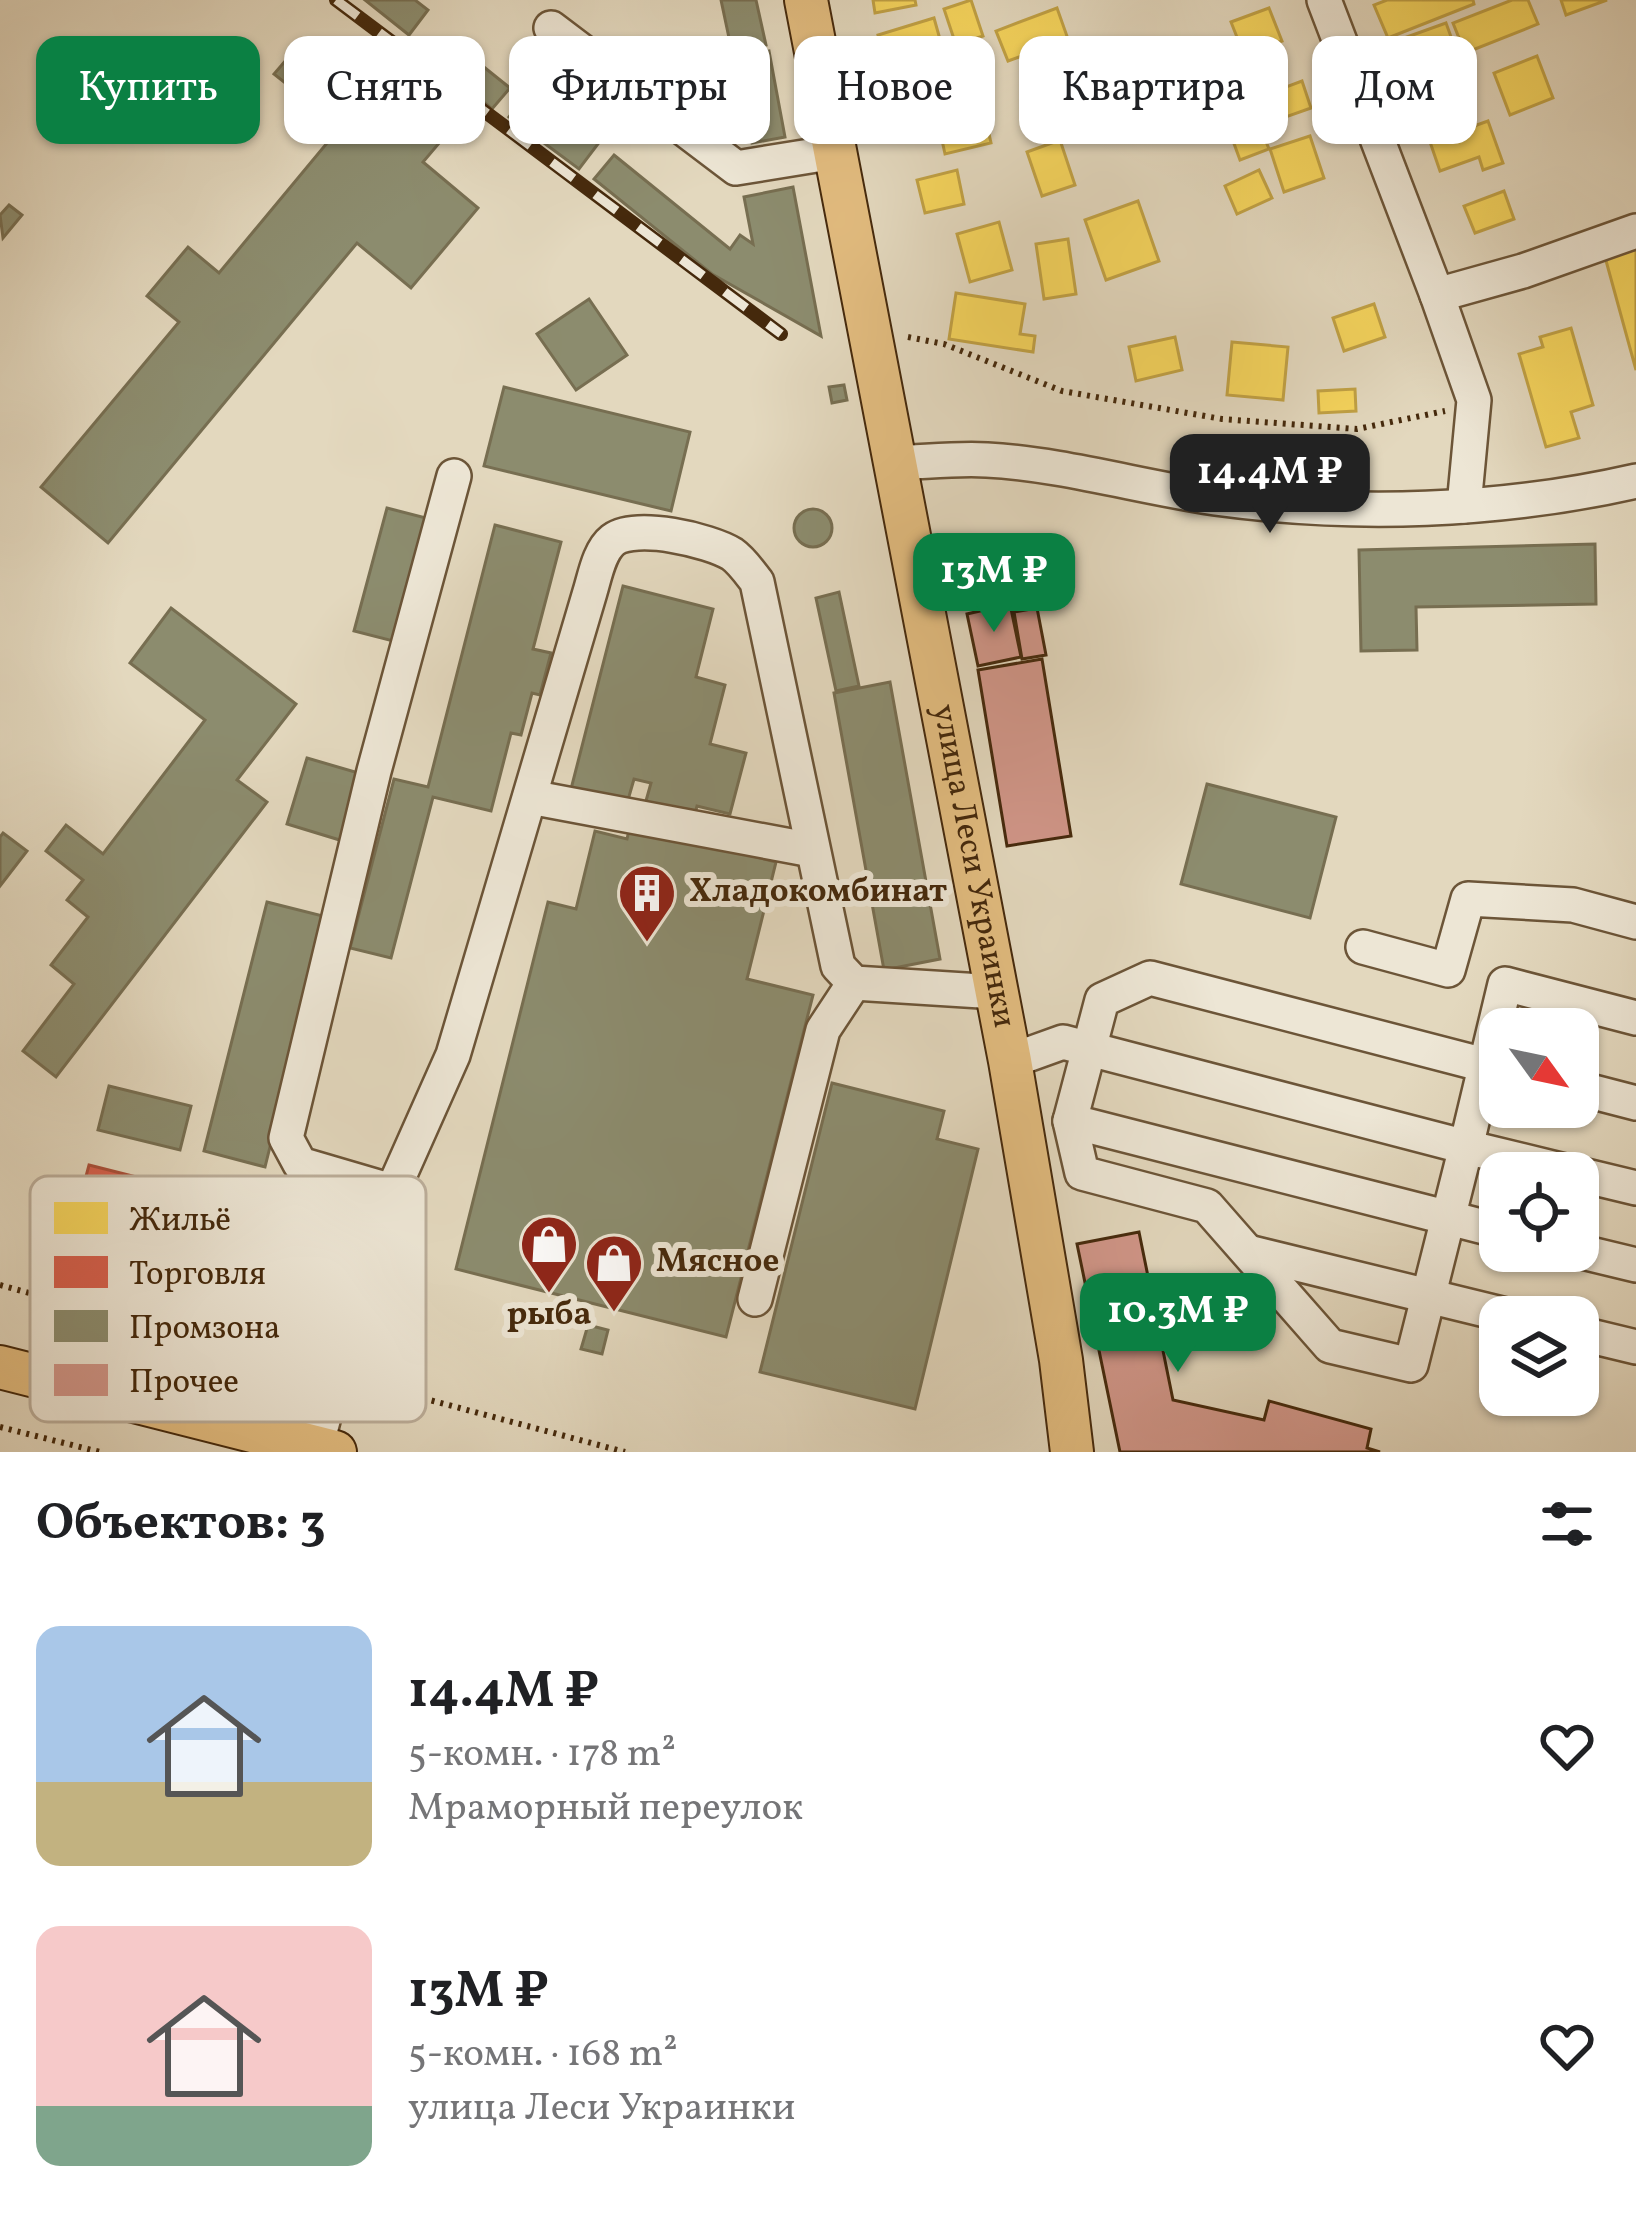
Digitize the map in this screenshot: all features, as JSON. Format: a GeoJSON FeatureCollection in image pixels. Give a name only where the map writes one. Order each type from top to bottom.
{"type":"FeatureCollection","features":[{"type":"Feature","properties":{"kind":"main road","name":"улица Леси Украинки"},"geometry":{"type":"LineString","coordinates":[[806,0],[1010,1061],[1072,1452]]}},
{"type":"Feature","properties":{"kind":"main road"},"geometry":{"type":"LineString","coordinates":[[0,1367],[30,1375]]}},
{"type":"Feature","properties":{"kind":"main road"},"geometry":{"type":"LineString","coordinates":[[216,1422],[326,1450]]}},
{"type":"Feature","properties":{"kind":"street"},"geometry":{"type":"LineString","coordinates":[[1324,0],[1474,400],[1464,506]]}},
{"type":"Feature","properties":{"kind":"street"},"geometry":{"type":"LineString","coordinates":[[551,28],[736,168],[835,152]]}},
{"type":"Feature","properties":{"kind":"street"},"geometry":{"type":"LineString","coordinates":[[1437,295],[1523,271],[1636,230]]}},
{"type":"Feature","properties":{"kind":"street"},"geometry":{"type":"LineString","coordinates":[[895,463],[988,460],[1241,500],[1353,508],[1464,506],[1575,495],[1636,481]]}},
{"type":"Feature","properties":{"kind":"street"},"geometry":{"type":"LineString","coordinates":[[341,1176],[300,1164],[286,1138],[374,771],[454,476]]}},
{"type":"Feature","properties":{"kind":"street"},"geometry":{"type":"LineString","coordinates":[[399,1176],[453,1055],[603,553],[614,539],[638,532],[707,542],[737,557],[757,582],[838,966],[854,983],[997,992]]}},
{"type":"Feature","properties":{"kind":"street"},"geometry":{"type":"LineString","coordinates":[[530,797],[812,850]]}},
{"type":"Feature","properties":{"kind":"street"},"geometry":{"type":"LineString","coordinates":[[1448,970],[1468,899],[1573,905],[1636,922]]}},
{"type":"Feature","properties":{"kind":"street"},"geometry":{"type":"LineString","coordinates":[[1363,947],[1636,1018]]}},
{"type":"Feature","properties":{"kind":"street"},"geometry":{"type":"LineString","coordinates":[[1479,1063],[1150,978],[1102,1000],[1070,1121],[1082,1173],[1208,1206],[1330,1346],[1411,1365],[1479,1108]]}},
{"type":"Feature","properties":{"kind":"street"},"geometry":{"type":"LineString","coordinates":[[755,1299],[824,1030],[854,983]]}},
{"type":"Feature","properties":{"kind":"street"},"geometry":{"type":"LineString","coordinates":[[1501,1008],[1504,984]]}},
{"type":"Feature","properties":{"kind":"street"},"geometry":{"type":"LineString","coordinates":[[1010,1061],[1063,1042],[1486,1152]]}},
{"type":"Feature","properties":{"kind":"street"},"geometry":{"type":"LineString","coordinates":[[1599,1093],[1636,1103]]}},
{"type":"Feature","properties":{"kind":"street"},"geometry":{"type":"LineString","coordinates":[[1070,1121],[1479,1226]]}},
{"type":"Feature","properties":{"kind":"street"},"geometry":{"type":"LineString","coordinates":[[1163,1194],[1175,1148]]}},
{"type":"Feature","properties":{"kind":"street"},"geometry":{"type":"LineString","coordinates":[[1599,1180],[1636,1188]]}},
{"type":"Feature","properties":{"kind":"street"},"geometry":{"type":"LineString","coordinates":[[1248,1252],[1479,1308]]}},
{"type":"Feature","properties":{"kind":"street"},"geometry":{"type":"LineString","coordinates":[[1599,1256],[1636,1265]]}},
{"type":"Feature","properties":{"kind":"street"},"geometry":{"type":"LineString","coordinates":[[1599,1338],[1636,1347]]}},
{"type":"Feature","properties":{"kind":"path"},"geometry":{"type":"LineString","coordinates":[[870,329],[944,344],[1062,391],[1222,419],[1357,429],[1443,412],[1474,400]]}},
{"type":"Feature","properties":{"kind":"path"},"geometry":{"type":"LineString","coordinates":[[0,1426],[100,1452]]}},
{"type":"Feature","properties":{"kind":"building: Жильё"},"geometry":{"type":"Polygon","coordinates":[[[873,0],[915,0],[916,5],[875,13],[873,0]]]}},
{"type":"Feature","properties":{"kind":"building: Жильё"},"geometry":{"type":"Polygon","coordinates":[[[971,0],[983,36],[953,36],[944,9],[971,0]]]}},
{"type":"Feature","properties":{"kind":"building: Жильё"},"geometry":{"type":"Polygon","coordinates":[[[1387,0],[1473,0],[1474,4],[1393,36],[1387,36],[1374,5],[1387,0]]]}},
{"type":"Feature","properties":{"kind":"building: Жильё"},"geometry":{"type":"Polygon","coordinates":[[[1512,0],[1528,0],[1538,24],[1477,48],[1477,36],[1458,36],[1453,23],[1512,0]]]}},
{"type":"Feature","properties":{"kind":"building: Жильё"},"geometry":{"type":"Polygon","coordinates":[[[1561,0],[1607,0],[1566,15],[1561,0]]]}},
{"type":"Feature","properties":{"kind":"building: Жильё"},"geometry":{"type":"Polygon","coordinates":[[[1057,8],[1067,36],[1019,36],[1019,57],[1008,61],[996,31],[1057,8]]]}},
{"type":"Feature","properties":{"kind":"building: Жильё"},"geometry":{"type":"Polygon","coordinates":[[[1269,8],[1280,36],[1237,36],[1231,22],[1269,8]]]}},
{"type":"Feature","properties":{"kind":"building: Жильё"},"geometry":{"type":"Polygon","coordinates":[[[934,18],[939,36],[878,36],[934,18]]]}},
{"type":"Feature","properties":{"kind":"building: Жильё"},"geometry":{"type":"Polygon","coordinates":[[[1446,23],[1451,36],[1410,36],[1446,23]]]}},
{"type":"Feature","properties":{"kind":"building: Жильё"},"geometry":{"type":"Polygon","coordinates":[[[1537,56],[1553,98],[1510,115],[1494,73],[1537,56]]]}},
{"type":"Feature","properties":{"kind":"building: Жильё"},"geometry":{"type":"Polygon","coordinates":[[[1302,81],[1311,108],[1288,116],[1288,86],[1302,81]]]}},
{"type":"Feature","properties":{"kind":"building: Жильё"},"geometry":{"type":"Polygon","coordinates":[[[1488,121],[1503,163],[1483,170],[1479,157],[1440,171],[1431,144],[1477,144],[1477,125],[1488,121]]]}},
{"type":"Feature","properties":{"kind":"building: Жильё"},"geometry":{"type":"Polygon","coordinates":[[[1310,136],[1324,178],[1284,192],[1270,149],[1310,136]]]}},
{"type":"Feature","properties":{"kind":"building: Жильё"},"geometry":{"type":"Polygon","coordinates":[[[943,144],[987,144],[945,154],[943,144]]]}},
{"type":"Feature","properties":{"kind":"building: Жильё"},"geometry":{"type":"Polygon","coordinates":[[[1061,144],[1075,185],[1042,196],[1027,152],[1061,144]]]}},
{"type":"Feature","properties":{"kind":"building: Жильё"},"geometry":{"type":"Polygon","coordinates":[[[1234,144],[1267,144],[1269,149],[1240,160],[1234,144]]]}},
{"type":"Feature","properties":{"kind":"building: Жильё"},"geometry":{"type":"Polygon","coordinates":[[[957,170],[964,204],[925,213],[917,180],[957,170]]]}},
{"type":"Feature","properties":{"kind":"building: Жильё"},"geometry":{"type":"Polygon","coordinates":[[[1259,170],[1272,198],[1237,214],[1225,186],[1259,170]]]}},
{"type":"Feature","properties":{"kind":"building: Жильё"},"geometry":{"type":"Polygon","coordinates":[[[1504,191],[1514,219],[1475,233],[1464,206],[1504,191]]]}},
{"type":"Feature","properties":{"kind":"building: Жильё"},"geometry":{"type":"Polygon","coordinates":[[[1138,201],[1159,261],[1106,280],[1085,220],[1138,201]]]}},
{"type":"Feature","properties":{"kind":"building: Жильё"},"geometry":{"type":"Polygon","coordinates":[[[999,222],[1012,270],[970,282],[957,234],[999,222]]]}},
{"type":"Feature","properties":{"kind":"building: Жильё"},"geometry":{"type":"Polygon","coordinates":[[[1068,239],[1076,294],[1044,299],[1036,244],[1068,239]]]}},
{"type":"Feature","properties":{"kind":"building: Жильё"},"geometry":{"type":"Polygon","coordinates":[[[1636,248],[1636,370],[1605,257],[1636,248]]]}},
{"type":"Feature","properties":{"kind":"building: Жильё"},"geometry":{"type":"Polygon","coordinates":[[[956,293],[1025,304],[1020,334],[1035,336],[1033,352],[949,339],[956,293]]]}},
{"type":"Feature","properties":{"kind":"building: Жильё"},"geometry":{"type":"Polygon","coordinates":[[[1374,304],[1385,337],[1344,351],[1333,318],[1374,304]]]}},
{"type":"Feature","properties":{"kind":"building: Жильё"},"geometry":{"type":"Polygon","coordinates":[[[1571,328],[1593,405],[1571,412],[1579,438],[1546,447],[1519,354],[1543,347],[1540,337],[1571,328]]]}},
{"type":"Feature","properties":{"kind":"building: Жильё"},"geometry":{"type":"Polygon","coordinates":[[[1175,337],[1182,370],[1136,381],[1129,347],[1175,337]]]}},
{"type":"Feature","properties":{"kind":"building: Жильё"},"geometry":{"type":"Polygon","coordinates":[[[1232,342],[1288,347],[1283,400],[1227,395],[1232,342]]]}},
{"type":"Feature","properties":{"kind":"building: Жильё"},"geometry":{"type":"Polygon","coordinates":[[[1355,389],[1356,411],[1319,413],[1318,391],[1355,389]]]}},
{"type":"Feature","properties":{"kind":"building: Торговля"},"geometry":{"type":"Polygon","coordinates":[[[89,1165],[132,1176],[86,1176],[89,1165]]]}},
{"type":"Feature","properties":{"kind":"building: Промзона"},"geometry":{"type":"Polygon","coordinates":[[[365,0],[415,0],[428,10],[409,35],[365,0]]]}},
{"type":"Feature","properties":{"kind":"building: Промзона"},"geometry":{"type":"Polygon","coordinates":[[[721,0],[756,0],[764,36],[729,36],[721,0]]]}},
{"type":"Feature","properties":{"kind":"building: Промзона"},"geometry":{"type":"Polygon","coordinates":[[[770,56],[785,137],[770,140],[770,56]]]}},
{"type":"Feature","properties":{"kind":"building: Промзона"},"geometry":{"type":"Polygon","coordinates":[[[284,62],[284,82],[274,74],[284,62]]]}},
{"type":"Feature","properties":{"kind":"building: Промзона"},"geometry":{"type":"Polygon","coordinates":[[[485,68],[509,87],[492,109],[485,103],[485,68]]]}},
{"type":"Feature","properties":{"kind":"building: Промзона"},"geometry":{"type":"Polygon","coordinates":[[[326,144],[438,144],[423,162],[478,208],[411,288],[357,243],[108,543],[41,487],[179,322],[147,296],[188,247],[219,273],[326,144]]]}},
{"type":"Feature","properties":{"kind":"building: Промзона"},"geometry":{"type":"Polygon","coordinates":[[[545,144],[598,144],[579,169],[545,144]]]}},
{"type":"Feature","properties":{"kind":"building: Промзона"},"geometry":{"type":"Polygon","coordinates":[[[614,155],[730,249],[740,235],[753,244],[744,197],[793,187],[821,336],[712,274],[594,179],[614,155]]]}},
{"type":"Feature","properties":{"kind":"building: Промзона"},"geometry":{"type":"Polygon","coordinates":[[[9,205],[22,215],[3,238],[0,215],[9,205]]]}},
{"type":"Feature","properties":{"kind":"building: Промзона"},"geometry":{"type":"Polygon","coordinates":[[[589,299],[627,355],[576,390],[537,334],[589,299]]]}},
{"type":"Feature","properties":{"kind":"building: Промзона"},"geometry":{"type":"Polygon","coordinates":[[[844,385],[847,400],[832,403],[829,387],[844,385]]]}},
{"type":"Feature","properties":{"kind":"building: Промзона"},"geometry":{"type":"Polygon","coordinates":[[[504,387],[690,432],[671,511],[484,466],[504,387]]]}},
{"type":"Feature","properties":{"kind":"building: Промзона"},"geometry":{"type":"Polygon","coordinates":[[[387,508],[430,519],[397,642],[354,631],[387,508]]]}},
{"type":"Feature","properties":{"kind":"building: Промзона"},"geometry":{"type":"Polygon","coordinates":[[[813,509],[826,515],[832,528],[826,541],[813,547],[800,541],[794,528],[800,515],[813,509]]]}},
{"type":"Feature","properties":{"kind":"building: Промзона"},"geometry":{"type":"Polygon","coordinates":[[[495,525],[561,542],[533,649],[551,653],[540,695],[532,693],[521,735],[511,733],[491,811],[433,797],[391,958],[350,948],[394,779],[428,787],[495,525]]]}},
{"type":"Feature","properties":{"kind":"building: Промзона"},"geometry":{"type":"Polygon","coordinates":[[[1595,544],[1596,604],[1416,607],[1417,650],[1361,651],[1359,550],[1595,544]]]}},
{"type":"Feature","properties":{"kind":"building: Промзона","name":"Хладокомбинат"},"geometry":{"type":"Polygon","coordinates":[[[623,586],[713,609],[696,677],[725,685],[710,744],[746,753],[730,814],[697,806],[688,840],[776,862],[747,979],[813,995],[726,1337],[456,1269],[548,902],[576,909],[595,831],[627,839],[651,783],[634,779],[626,807],[570,793],[623,586]]]}},
{"type":"Feature","properties":{"kind":"building: Промзона"},"geometry":{"type":"Polygon","coordinates":[[[839,592],[859,686],[836,691],[816,598],[839,592]]]}},
{"type":"Feature","properties":{"kind":"building: Промзона"},"geometry":{"type":"Polygon","coordinates":[[[171,608],[296,704],[237,780],[267,802],[56,1077],[23,1051],[74,984],[51,965],[88,917],[67,900],[83,880],[46,851],[66,825],[103,854],[205,720],[130,663],[171,608]]]}},
{"type":"Feature","properties":{"kind":"building: Промзона"},"geometry":{"type":"Polygon","coordinates":[[[890,682],[940,959],[884,970],[834,693],[890,682]]]}},
{"type":"Feature","properties":{"kind":"building: Промзона"},"geometry":{"type":"Polygon","coordinates":[[[307,758],[362,774],[343,841],[287,824],[307,758]]]}},
{"type":"Feature","properties":{"kind":"building: Промзона"},"geometry":{"type":"Polygon","coordinates":[[[1207,784],[1336,817],[1310,918],[1181,884],[1207,784]]]}},
{"type":"Feature","properties":{"kind":"building: Промзона"},"geometry":{"type":"Polygon","coordinates":[[[3,833],[27,851],[0,886],[0,837],[3,833]]]}},
{"type":"Feature","properties":{"kind":"building: Промзона"},"geometry":{"type":"Polygon","coordinates":[[[267,902],[327,917],[265,1167],[204,1151],[267,902]]]}},
{"type":"Feature","properties":{"kind":"building: Промзона"},"geometry":{"type":"Polygon","coordinates":[[[832,1083],[944,1111],[937,1139],[978,1149],[915,1409],[760,1372],[832,1083]]]}},
{"type":"Feature","properties":{"kind":"building: Промзона"},"geometry":{"type":"Polygon","coordinates":[[[109,1086],[191,1106],[180,1150],[98,1130],[109,1086]]]}},
{"type":"Feature","properties":{"kind":"building: Промзона"},"geometry":{"type":"Polygon","coordinates":[[[588,1325],[608,1330],[602,1354],[581,1349],[588,1325]]]}},
{"type":"Feature","properties":{"kind":"building: Прочее"},"geometry":{"type":"Polygon","coordinates":[[[1010,604],[1021,657],[978,666],[967,614],[1010,604]]]}},
{"type":"Feature","properties":{"kind":"building: Прочее"},"geometry":{"type":"Polygon","coordinates":[[[1037,608],[1046,655],[1022,659],[1014,612],[1037,608]]]}},
{"type":"Feature","properties":{"kind":"building: Прочее"},"geometry":{"type":"Polygon","coordinates":[[[1042,659],[1071,836],[1007,846],[978,670],[1042,659]]]}},
{"type":"Feature","properties":{"kind":"building: Прочее"},"geometry":{"type":"Polygon","coordinates":[[[1139,1232],[1173,1400],[1264,1420],[1269,1401],[1371,1429],[1367,1448],[1380,1452],[1120,1452],[1077,1244],[1139,1232]]]}},
{"type":"Feature","properties":{"kind":"railway"},"geometry":{"type":"LineString","coordinates":[[336,0],[781,334]]}},
{"type":"Feature","properties":{"kind":"place","name":"Хладокомбинат"},"geometry":{"type":"Point","coordinates":[647,944]}},
{"type":"Feature","properties":{"kind":"place","name":"рыба"},"geometry":{"type":"Point","coordinates":[549,1295]}},
{"type":"Feature","properties":{"kind":"place","name":"Мясное"},"geometry":{"type":"Point","coordinates":[614,1314]}}]}
